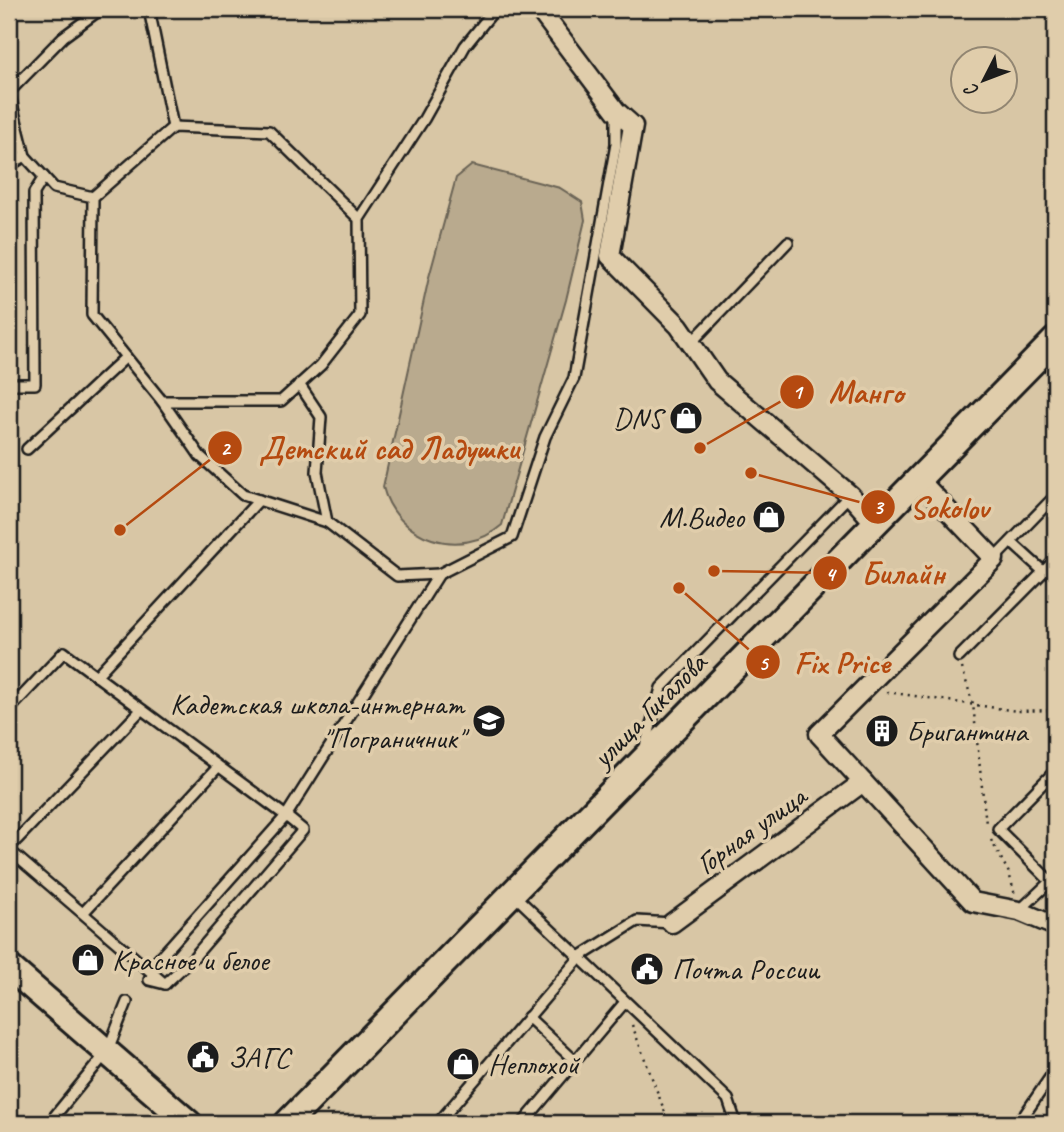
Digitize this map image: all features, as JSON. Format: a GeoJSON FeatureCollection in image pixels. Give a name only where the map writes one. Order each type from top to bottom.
{"type":"FeatureCollection","features":[{"type":"Feature","properties":{"kind":"main road","name":"улица Гикалова"},"geometry":{"type":"LineString","coordinates":[[287,1123],[1055,340]]}},
{"type":"Feature","properties":{"kind":"main road"},"geometry":{"type":"LineString","coordinates":[[9,967],[189,1123]]}},
{"type":"Feature","properties":{"kind":"street"},"geometry":{"type":"LineString","coordinates":[[538,9],[617,111],[633,126],[610,256],[679,326],[717,381],[850,495],[874,522]]}},
{"type":"Feature","properties":{"kind":"street"},"geometry":{"type":"LineString","coordinates":[[919,480],[995,558],[819,734],[973,902],[1019,911],[1055,926]]}},
{"type":"Feature","properties":{"kind":"street","name":"Горная улица"},"geometry":{"type":"LineString","coordinates":[[672,923],[863,782]]}},
{"type":"Feature","properties":{"kind":"lane"},"geometry":{"type":"LineString","coordinates":[[93,197],[54,188],[25,156],[9,92],[63,37],[101,9]]}},
{"type":"Feature","properties":{"kind":"lane"},"geometry":{"type":"LineString","coordinates":[[149,9],[173,127]]}},
{"type":"Feature","properties":{"kind":"lane"},"geometry":{"type":"LineString","coordinates":[[162,401],[281,401],[321,365],[360,315],[359,219],[424,119],[465,46],[495,9]]}},
{"type":"Feature","properties":{"kind":"lane"},"geometry":{"type":"LineString","coordinates":[[359,219],[269,131],[173,127],[93,197],[92,316],[162,401],[200,456],[243,495],[327,522],[397,576],[439,574],[512,537],[545,438],[574,378],[616,144],[617,111]]}},
{"type":"Feature","properties":{"kind":"lane"},"geometry":{"type":"LineString","coordinates":[[9,166],[25,156]]}},
{"type":"Feature","properties":{"kind":"lane"},"geometry":{"type":"LineString","coordinates":[[9,384],[35,384],[34,193],[44,177]]}},
{"type":"Feature","properties":{"kind":"lane"},"geometry":{"type":"LineString","coordinates":[[691,343],[788,242]]}},
{"type":"Feature","properties":{"kind":"lane"},"geometry":{"type":"LineString","coordinates":[[27,449],[126,357]]}},
{"type":"Feature","properties":{"kind":"lane"},"geometry":{"type":"LineString","coordinates":[[299,384],[321,417],[317,472],[327,522]]}},
{"type":"Feature","properties":{"kind":"lane"},"geometry":{"type":"LineString","coordinates":[[641,764],[661,688],[850,495]]}},
{"type":"Feature","properties":{"kind":"lane"},"geometry":{"type":"LineString","coordinates":[[995,558],[1055,496]]}},
{"type":"Feature","properties":{"kind":"lane"},"geometry":{"type":"LineString","coordinates":[[96,676],[259,500]]}},
{"type":"Feature","properties":{"kind":"lane"},"geometry":{"type":"LineString","coordinates":[[1011,542],[1044,572]]}},
{"type":"Feature","properties":{"kind":"lane"},"geometry":{"type":"LineString","coordinates":[[959,657],[1055,560]]}},
{"type":"Feature","properties":{"kind":"lane"},"geometry":{"type":"LineString","coordinates":[[149,975],[286,816],[439,574]]}},
{"type":"Feature","properties":{"kind":"lane"},"geometry":{"type":"LineString","coordinates":[[9,710],[64,652],[286,816],[303,830],[194,957],[165,984],[149,975],[9,849],[142,710]]}},
{"type":"Feature","properties":{"kind":"lane"},"geometry":{"type":"LineString","coordinates":[[83,913],[218,767]]}},
{"type":"Feature","properties":{"kind":"lane"},"geometry":{"type":"LineString","coordinates":[[1019,911],[1053,880],[998,829],[1055,771]]}},
{"type":"Feature","properties":{"kind":"lane"},"geometry":{"type":"LineString","coordinates":[[512,893],[728,1099],[736,1123]]}},
{"type":"Feature","properties":{"kind":"lane"},"geometry":{"type":"LineString","coordinates":[[438,1123],[581,956],[637,921],[672,923]]}},
{"type":"Feature","properties":{"kind":"lane"},"geometry":{"type":"LineString","coordinates":[[49,1123],[107,1052],[127,1002]]}},
{"type":"Feature","properties":{"kind":"lane"},"geometry":{"type":"LineString","coordinates":[[523,1123],[625,1002]]}},
{"type":"Feature","properties":{"kind":"lane"},"geometry":{"type":"LineString","coordinates":[[528,1017],[575,1061]]}},
{"type":"Feature","properties":{"kind":"lane"},"geometry":{"type":"LineString","coordinates":[[1019,1123],[1055,1073]]}},
{"type":"Feature","properties":{"kind":"path"},"geometry":{"type":"LineString","coordinates":[[959,657],[973,704],[987,833],[1009,873],[1019,911]]}},
{"type":"Feature","properties":{"kind":"path"},"geometry":{"type":"LineString","coordinates":[[859,694],[885,691],[1017,711],[1055,710]]}},
{"type":"Feature","properties":{"kind":"path"},"geometry":{"type":"LineString","coordinates":[[625,1002],[669,1123]]}},
{"type":"Feature","properties":{"kind":"path"},"geometry":{"type":"LineString","coordinates":[[325,1110],[339,1123]]}},
{"type":"Feature","properties":{"kind":"shaded area"},"geometry":{"type":"Polygon","coordinates":[[[472,165],[560,188],[582,202],[585,220],[566,300],[502,525],[486,536],[468,542],[450,543],[432,539],[401,520],[390,505],[383,487],[429,277],[456,178],[472,165]]]}},
{"type":"Feature","properties":{"kind":"place","name":"DNS"},"geometry":{"type":"Point","coordinates":[686,418]}},
{"type":"Feature","properties":{"kind":"place","name":"Манго"},"geometry":{"type":"Point","coordinates":[700,448]}},
{"type":"Feature","properties":{"kind":"place","name":"Sokolov"},"geometry":{"type":"Point","coordinates":[751,473]}},
{"type":"Feature","properties":{"kind":"place","name":"М.Видео"},"geometry":{"type":"Point","coordinates":[769,517]}},
{"type":"Feature","properties":{"kind":"place","name":"Детский сад Ладушки"},"geometry":{"type":"Point","coordinates":[120,530]}},
{"type":"Feature","properties":{"kind":"place","name":"Билайн"},"geometry":{"type":"Point","coordinates":[714,571]}},
{"type":"Feature","properties":{"kind":"place","name":"Fix Price"},"geometry":{"type":"Point","coordinates":[679,588]}},
{"type":"Feature","properties":{"kind":"place","name":"Кадетская школа-интернат \"Пограничник\""},"geometry":{"type":"Point","coordinates":[489,721]}},
{"type":"Feature","properties":{"kind":"place","name":"Бригантина"},"geometry":{"type":"Point","coordinates":[882,731]}},
{"type":"Feature","properties":{"kind":"place","name":"Красное и белое"},"geometry":{"type":"Point","coordinates":[88,960]}},
{"type":"Feature","properties":{"kind":"place","name":"Почта России"},"geometry":{"type":"Point","coordinates":[647,969]}},
{"type":"Feature","properties":{"kind":"place","name":"ЗАГС"},"geometry":{"type":"Point","coordinates":[203,1057]}},
{"type":"Feature","properties":{"kind":"place","name":"Неплохой"},"geometry":{"type":"Point","coordinates":[463,1064]}}]}
